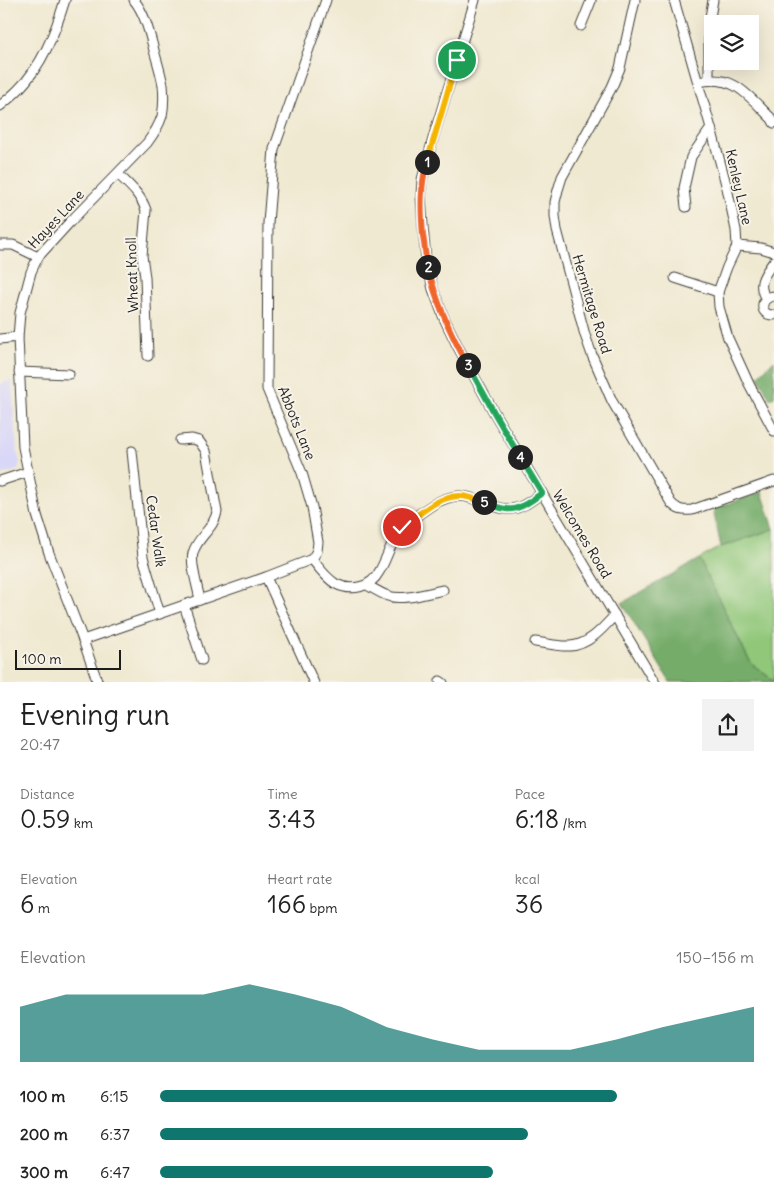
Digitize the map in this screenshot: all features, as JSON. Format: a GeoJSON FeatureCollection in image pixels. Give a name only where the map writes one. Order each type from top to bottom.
{"type":"FeatureCollection","features":[{"type":"Feature","properties":{"kind":"street"},"geometry":{"type":"LineString","coordinates":[[0,106],[19,89],[38,65],[52,40],[65,0]]}},
{"type":"Feature","properties":{"kind":"street","name":"Abbots Lane"},"geometry":{"type":"LineString","coordinates":[[312,559],[317,552],[318,542],[312,506],[302,473],[267,389],[268,223],[274,149],[326,0]]}},
{"type":"Feature","properties":{"kind":"street","name":"Welcomes Road"},"geometry":{"type":"LineString","coordinates":[[475,0],[422,180],[421,196],[426,259],[433,289],[458,347],[500,424],[654,682]]}},
{"type":"Feature","properties":{"kind":"street"},"geometry":{"type":"LineString","coordinates":[[582,26],[590,0]]}},
{"type":"Feature","properties":{"kind":"street","name":"Hermitage Road"},"geometry":{"type":"LineString","coordinates":[[635,0],[620,68],[612,87],[562,177],[555,202],[556,230],[585,335],[612,401],[671,503],[677,509],[683,511],[692,510],[774,481]]}},
{"type":"Feature","properties":{"kind":"street","name":"Kenley Lane"},"geometry":{"type":"LineString","coordinates":[[674,0],[711,128],[736,230],[737,246],[718,292],[719,307],[728,338],[749,384],[774,431]]}},
{"type":"Feature","properties":{"kind":"street"},"geometry":{"type":"LineString","coordinates":[[709,79],[709,23],[713,0]]}},
{"type":"Feature","properties":{"kind":"street","name":"Hayes Lane"},"geometry":{"type":"LineString","coordinates":[[98,682],[49,553],[28,472],[23,447],[18,337],[20,313],[31,272],[38,257],[147,143],[155,133],[162,116],[163,84],[139,2]]}},
{"type":"Feature","properties":{"kind":"street"},"geometry":{"type":"LineString","coordinates":[[698,82],[709,79],[728,82],[743,91],[773,120]]}},
{"type":"Feature","properties":{"kind":"street"},"geometry":{"type":"LineString","coordinates":[[686,207],[684,188],[691,157],[711,128]]}},
{"type":"Feature","properties":{"kind":"street","name":"Wheat Knoll"},"geometry":{"type":"LineString","coordinates":[[118,174],[140,196],[146,210],[142,256],[145,277],[148,356]]}},
{"type":"Feature","properties":{"kind":"street"},"geometry":{"type":"LineString","coordinates":[[0,245],[13,245],[38,257]]}},
{"type":"Feature","properties":{"kind":"street"},"geometry":{"type":"LineString","coordinates":[[737,246],[760,248],[774,252]]}},
{"type":"Feature","properties":{"kind":"street"},"geometry":{"type":"LineString","coordinates":[[774,260],[763,276],[761,285],[762,293],[770,298],[763,302],[762,307],[764,311],[774,315]]}},
{"type":"Feature","properties":{"kind":"street"},"geometry":{"type":"LineString","coordinates":[[675,278],[718,292]]}},
{"type":"Feature","properties":{"kind":"street"},"geometry":{"type":"LineString","coordinates":[[0,339],[18,337]]}},
{"type":"Feature","properties":{"kind":"street"},"geometry":{"type":"LineString","coordinates":[[19,372],[69,374]]}},
{"type":"Feature","properties":{"kind":"street"},"geometry":{"type":"LineString","coordinates":[[180,440],[192,439],[200,441],[206,451],[217,512],[212,526],[193,552],[192,560],[200,600]]}},
{"type":"Feature","properties":{"kind":"street","name":"Cedar Walk"},"geometry":{"type":"LineString","coordinates":[[132,451],[143,557],[160,614]]}},
{"type":"Feature","properties":{"kind":"street"},"geometry":{"type":"LineString","coordinates":[[0,480],[28,472]]}},
{"type":"Feature","properties":{"kind":"street"},"geometry":{"type":"LineString","coordinates":[[83,640],[266,577],[312,559],[328,578],[337,584],[353,588],[363,587],[380,572],[389,549],[402,527],[433,504],[460,496],[510,510],[528,503],[542,493]]}},
{"type":"Feature","properties":{"kind":"street"},"geometry":{"type":"LineString","coordinates":[[266,577],[314,682]]}},
{"type":"Feature","properties":{"kind":"street"},"geometry":{"type":"LineString","coordinates":[[367,585],[377,592],[398,598],[443,590]]}},
{"type":"Feature","properties":{"kind":"street"},"geometry":{"type":"LineString","coordinates":[[184,605],[202,660]]}},
{"type":"Feature","properties":{"kind":"street"},"geometry":{"type":"LineString","coordinates":[[535,642],[569,647],[578,646],[602,629],[615,615]]}},
{"type":"Feature","properties":{"kind":"shaded area"},"geometry":{"type":"Polygon","coordinates":[[[12,380],[17,452],[20,462],[18,470],[0,475],[0,384],[12,380]]]}},
{"type":"Feature","properties":{"kind":"green space"},"geometry":{"type":"Polygon","coordinates":[[[774,360],[774,396],[770,399],[758,376],[774,360]]]}},
{"type":"Feature","properties":{"kind":"green space"},"geometry":{"type":"Polygon","coordinates":[[[762,492],[774,529],[721,547],[713,509],[762,492]]]}},
{"type":"Feature","properties":{"kind":"green space"},"geometry":{"type":"Polygon","coordinates":[[[774,529],[774,681],[752,664],[747,656],[699,559],[721,547],[774,529]]]}},
{"type":"Feature","properties":{"kind":"green space"},"geometry":{"type":"Polygon","coordinates":[[[699,559],[747,656],[752,664],[774,682],[670,682],[622,603],[699,559]]]}},
{"type":"Feature","properties":{"kind":"route"},"geometry":{"type":"LineString","coordinates":[[402,527],[433,504],[450,498],[460,496],[510,510],[528,503],[542,493],[509,439],[458,347],[433,289],[426,259],[421,196],[422,180],[457,60]]}}]}
